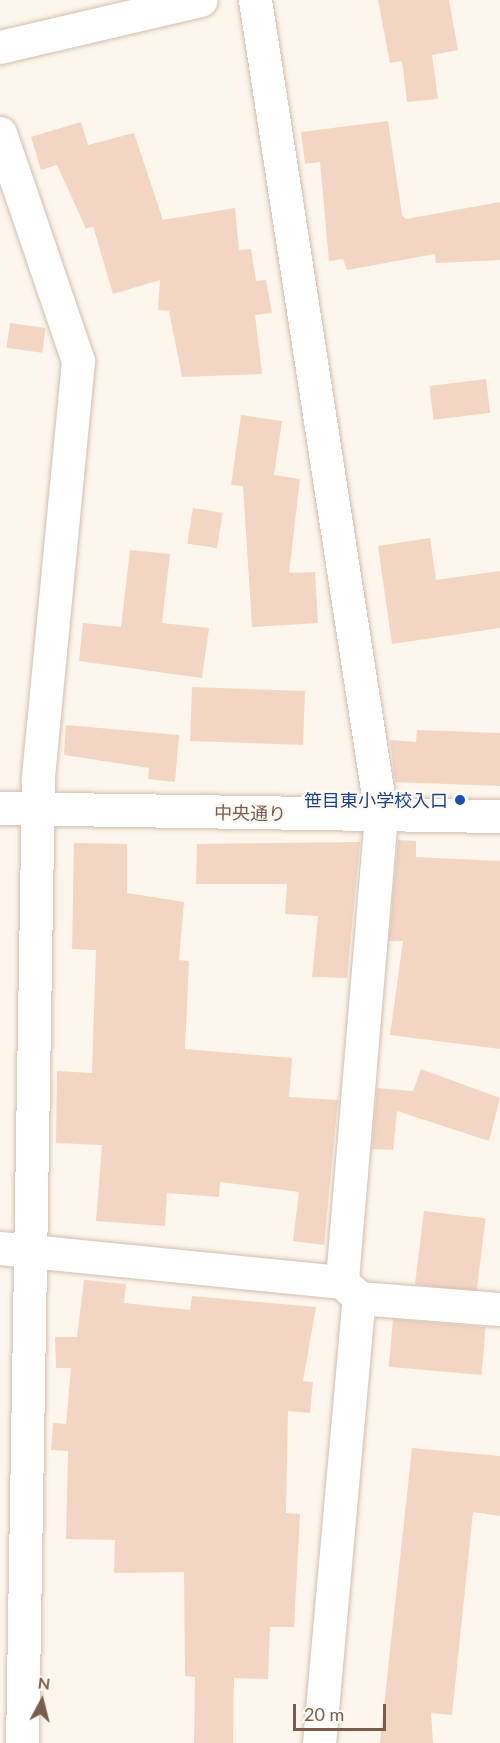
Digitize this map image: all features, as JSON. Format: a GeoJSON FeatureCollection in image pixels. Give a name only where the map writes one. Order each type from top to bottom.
{"type":"FeatureCollection","features":[{"type":"Feature","properties":{"kind":"street"},"geometry":{"type":"LineString","coordinates":[[0,47],[201,0]]}},
{"type":"Feature","properties":{"kind":"street"},"geometry":{"type":"LineString","coordinates":[[255,0],[381,815],[319,1743]]}},
{"type":"Feature","properties":{"kind":"street"},"geometry":{"type":"LineString","coordinates":[[0,133],[78,349],[38,808],[15,1249],[22,1743]]}},
{"type":"Feature","properties":{"kind":"street","name":"中央通り"},"geometry":{"type":"LineString","coordinates":[[0,808],[500,816]]}},
{"type":"Feature","properties":{"kind":"street"},"geometry":{"type":"LineString","coordinates":[[15,1249],[500,1309]]}},
{"type":"Feature","properties":{"kind":"building"},"geometry":{"type":"Polygon","coordinates":[[[378,0],[449,0],[458,50],[432,55],[438,99],[407,102],[402,61],[390,63],[378,0]]]}},
{"type":"Feature","properties":{"kind":"building"},"geometry":{"type":"Polygon","coordinates":[[[388,121],[402,215],[406,219],[500,202],[500,260],[436,263],[435,254],[347,270],[343,259],[329,261],[320,162],[305,164],[301,132],[388,121]]]}},
{"type":"Feature","properties":{"kind":"building"},"geometry":{"type":"Polygon","coordinates":[[[81,122],[88,145],[134,133],[163,220],[235,208],[239,250],[251,249],[256,281],[266,280],[272,313],[255,315],[262,374],[182,377],[169,311],[158,310],[160,280],[113,294],[93,226],[86,229],[57,165],[41,170],[31,137],[81,122]]]}},
{"type":"Feature","properties":{"kind":"building"},"geometry":{"type":"Polygon","coordinates":[[[10,323],[46,328],[42,353],[7,348],[10,323]]]}},
{"type":"Feature","properties":{"kind":"building"},"geometry":{"type":"Polygon","coordinates":[[[486,379],[490,413],[434,420],[429,386],[486,379]]]}},
{"type":"Feature","properties":{"kind":"building"},"geometry":{"type":"Polygon","coordinates":[[[241,415],[282,421],[274,475],[300,479],[289,573],[315,572],[318,623],[252,627],[243,486],[231,485],[241,415]]]}},
{"type":"Feature","properties":{"kind":"building"},"geometry":{"type":"Polygon","coordinates":[[[193,508],[223,513],[217,548],[187,544],[193,508]]]}},
{"type":"Feature","properties":{"kind":"building"},"geometry":{"type":"Polygon","coordinates":[[[430,538],[436,580],[500,571],[500,628],[392,644],[378,546],[430,538]]]}},
{"type":"Feature","properties":{"kind":"building"},"geometry":{"type":"Polygon","coordinates":[[[130,550],[170,554],[162,623],[209,628],[202,678],[79,661],[83,623],[121,627],[130,550]]]}},
{"type":"Feature","properties":{"kind":"building"},"geometry":{"type":"Polygon","coordinates":[[[192,687],[305,691],[303,745],[190,741],[192,687]]]}},
{"type":"Feature","properties":{"kind":"building"},"geometry":{"type":"Polygon","coordinates":[[[66,725],[179,735],[175,782],[148,779],[149,768],[64,755],[66,725]]]}},
{"type":"Feature","properties":{"kind":"building"},"geometry":{"type":"Polygon","coordinates":[[[417,730],[500,733],[500,786],[395,782],[390,740],[416,742],[417,730]]]}},
{"type":"Feature","properties":{"kind":"building"},"geometry":{"type":"Polygon","coordinates":[[[398,840],[416,841],[416,857],[500,861],[500,1049],[390,1035],[403,941],[389,941],[398,840]]]}},
{"type":"Feature","properties":{"kind":"building"},"geometry":{"type":"Polygon","coordinates":[[[360,842],[347,978],[312,977],[318,916],[285,914],[287,884],[196,884],[197,844],[360,842]]]}},
{"type":"Feature","properties":{"kind":"building"},"geometry":{"type":"Polygon","coordinates":[[[74,843],[127,844],[127,893],[184,902],[179,960],[189,961],[185,1049],[292,1058],[289,1097],[338,1100],[324,1245],[293,1241],[299,1192],[220,1182],[219,1197],[167,1193],[165,1226],[96,1221],[102,1145],[56,1143],[57,1071],[92,1073],[96,950],[72,949],[74,843]]]}},
{"type":"Feature","properties":{"kind":"building"},"geometry":{"type":"Polygon","coordinates":[[[421,1069],[500,1098],[489,1141],[397,1111],[393,1150],[372,1149],[377,1088],[413,1091],[421,1069]]]}},
{"type":"Feature","properties":{"kind":"building"},"geometry":{"type":"Polygon","coordinates":[[[424,1211],[486,1219],[477,1292],[415,1284],[424,1211]]]}},
{"type":"Feature","properties":{"kind":"building"},"geometry":{"type":"Polygon","coordinates":[[[84,1280],[126,1284],[124,1303],[190,1310],[192,1296],[316,1307],[303,1381],[313,1382],[310,1413],[288,1411],[286,1513],[300,1514],[294,1627],[270,1627],[268,1679],[234,1678],[233,1743],[194,1743],[195,1677],[185,1676],[184,1572],[114,1573],[115,1540],[66,1539],[68,1451],[51,1450],[53,1423],[66,1424],[71,1368],[56,1368],[55,1337],[77,1337],[84,1280]]]}},
{"type":"Feature","properties":{"kind":"building"},"geometry":{"type":"Polygon","coordinates":[[[393,1319],[486,1327],[481,1375],[389,1367],[393,1319]]]}},
{"type":"Feature","properties":{"kind":"building"},"geometry":{"type":"Polygon","coordinates":[[[412,1448],[500,1456],[500,1516],[473,1512],[452,1715],[431,1713],[433,1743],[380,1743],[412,1448]]]}},
{"type":"Feature","properties":{"kind":"place","name":"笹目東小学校入口"},"geometry":{"type":"Point","coordinates":[460,800]}}]}
